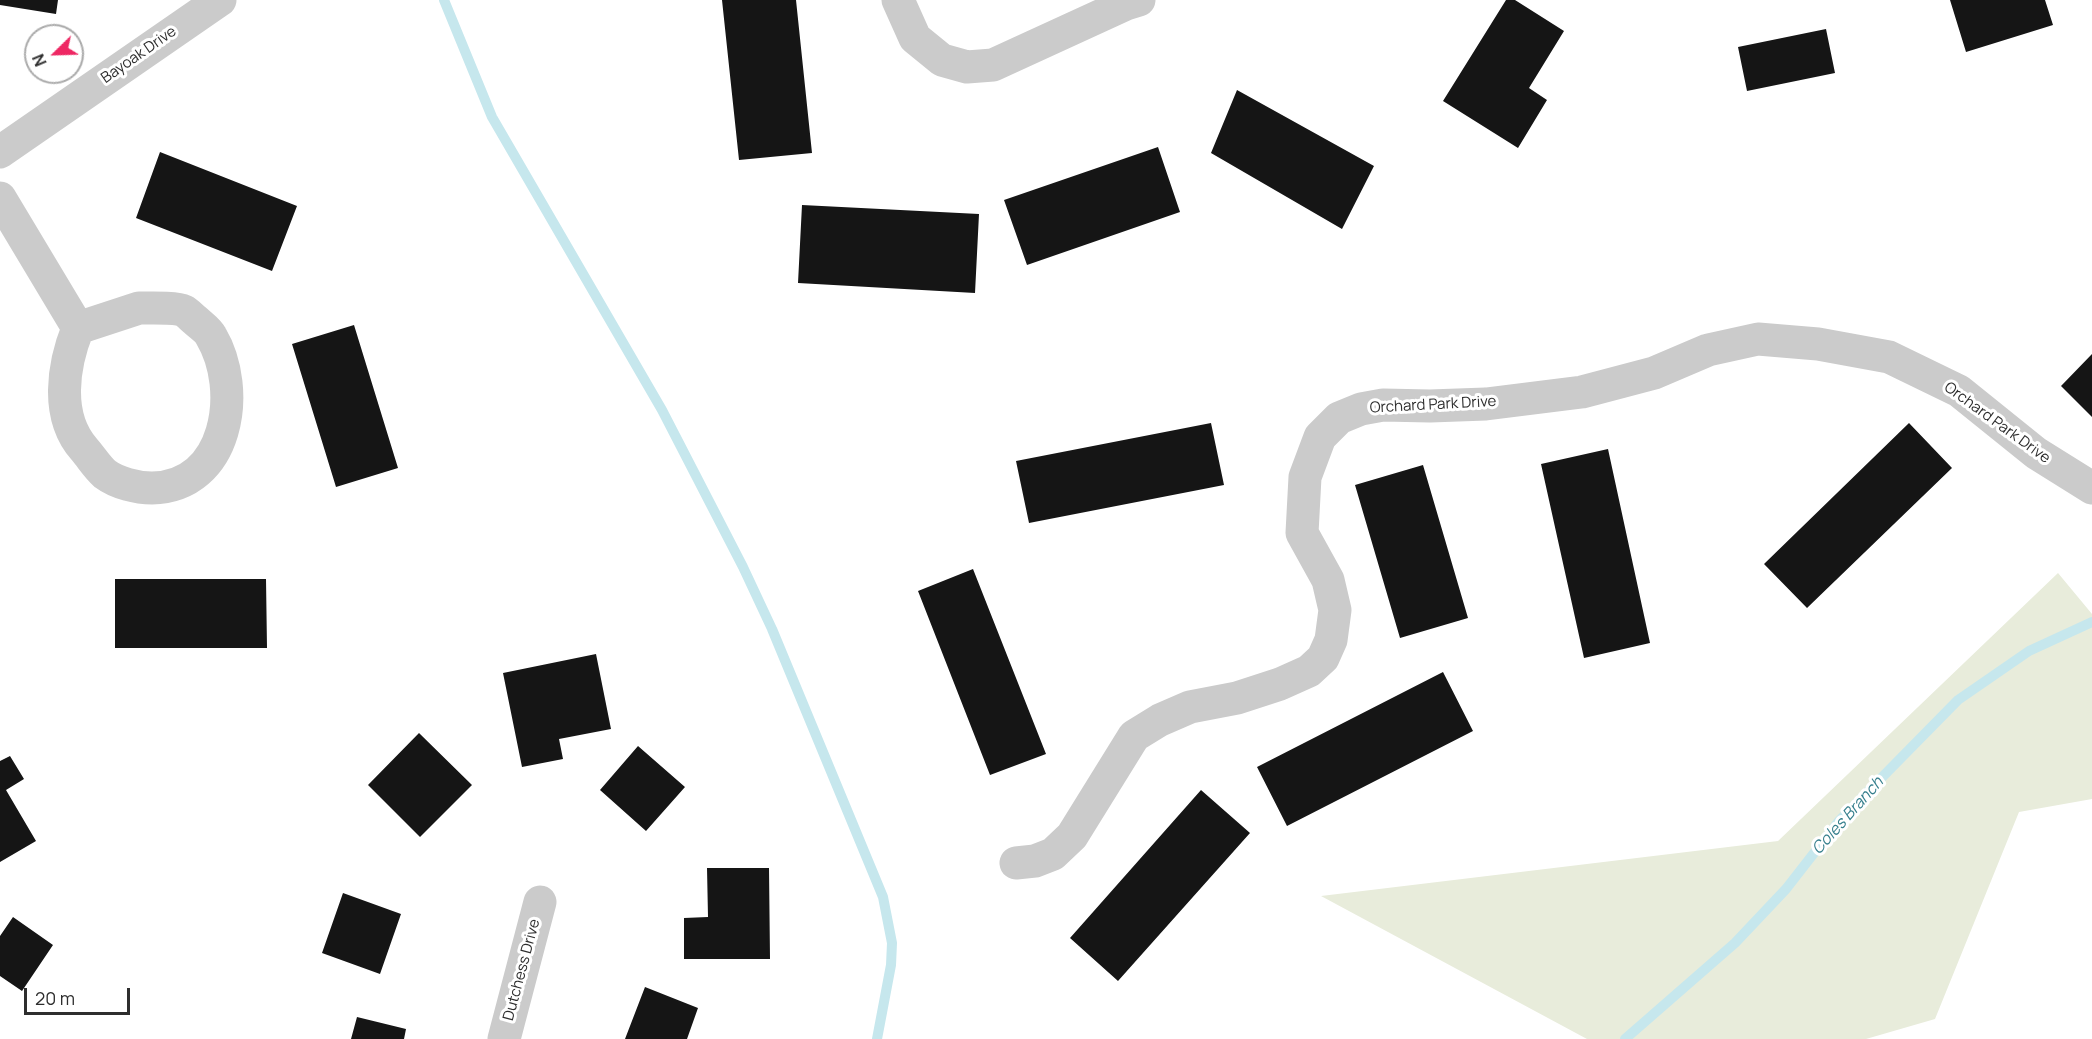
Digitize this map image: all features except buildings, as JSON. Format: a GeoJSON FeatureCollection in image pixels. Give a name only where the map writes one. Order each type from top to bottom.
{"type":"FeatureCollection","features":[{"type":"Feature","properties":{"kind":"street"},"geometry":{"type":"LineString","coordinates":[[898,0],[915,38],[942,60],[967,67],[993,65],[1139,0]]}},
{"type":"Feature","properties":{"kind":"street","name":"Bayoak Drive"},"geometry":{"type":"LineString","coordinates":[[0,152],[202,5]]}},
{"type":"Feature","properties":{"kind":"street"},"geometry":{"type":"LineString","coordinates":[[0,198],[78,327]]}},
{"type":"Feature","properties":{"kind":"street"},"geometry":{"type":"LineString","coordinates":[[139,308],[183,310],[211,334],[227,376],[227,414],[215,452],[194,476],[165,488],[138,488],[106,475],[80,445],[66,414],[65,383],[68,351],[78,327],[139,308]]}},
{"type":"Feature","properties":{"kind":"street","name":"Orchard Park Drive"},"geometry":{"type":"LineString","coordinates":[[1016,863],[1035,861],[1053,854],[1072,836],[1134,736],[1160,720],[1190,707],[1237,698],[1280,684],[1309,671],[1323,658],[1331,640],[1335,610],[1328,580],[1302,533],[1305,477],[1320,437],[1339,418],[1361,409],[1383,405],[1486,404],[1582,392],[1654,373],[1708,350],[1758,339],[1818,344],[1888,357],[1959,391],[2036,453],[2092,488]]}},
{"type":"Feature","properties":{"kind":"street","name":"Dutchess Drive"},"geometry":{"type":"LineString","coordinates":[[504,1039],[540,902]]}},
{"type":"Feature","properties":{"kind":"green space"},"geometry":{"type":"Polygon","coordinates":[[[2058,573],[2092,614],[2092,799],[2019,812],[1935,1019],[1866,1039],[1587,1039],[1321,896],[1778,841],[2058,573]]]}},
{"type":"Feature","properties":{"kind":"waterway"},"geometry":{"type":"LineString","coordinates":[[444,0],[492,117],[662,410],[743,567],[772,629],[883,897],[892,943],[891,965],[877,1039]]}},
{"type":"Feature","properties":{"kind":"waterway","name":"Coles Branch"},"geometry":{"type":"LineString","coordinates":[[1625,1039],[1735,943],[1786,889],[1839,821],[1958,700],[2029,651],[2092,622]]}}]}
